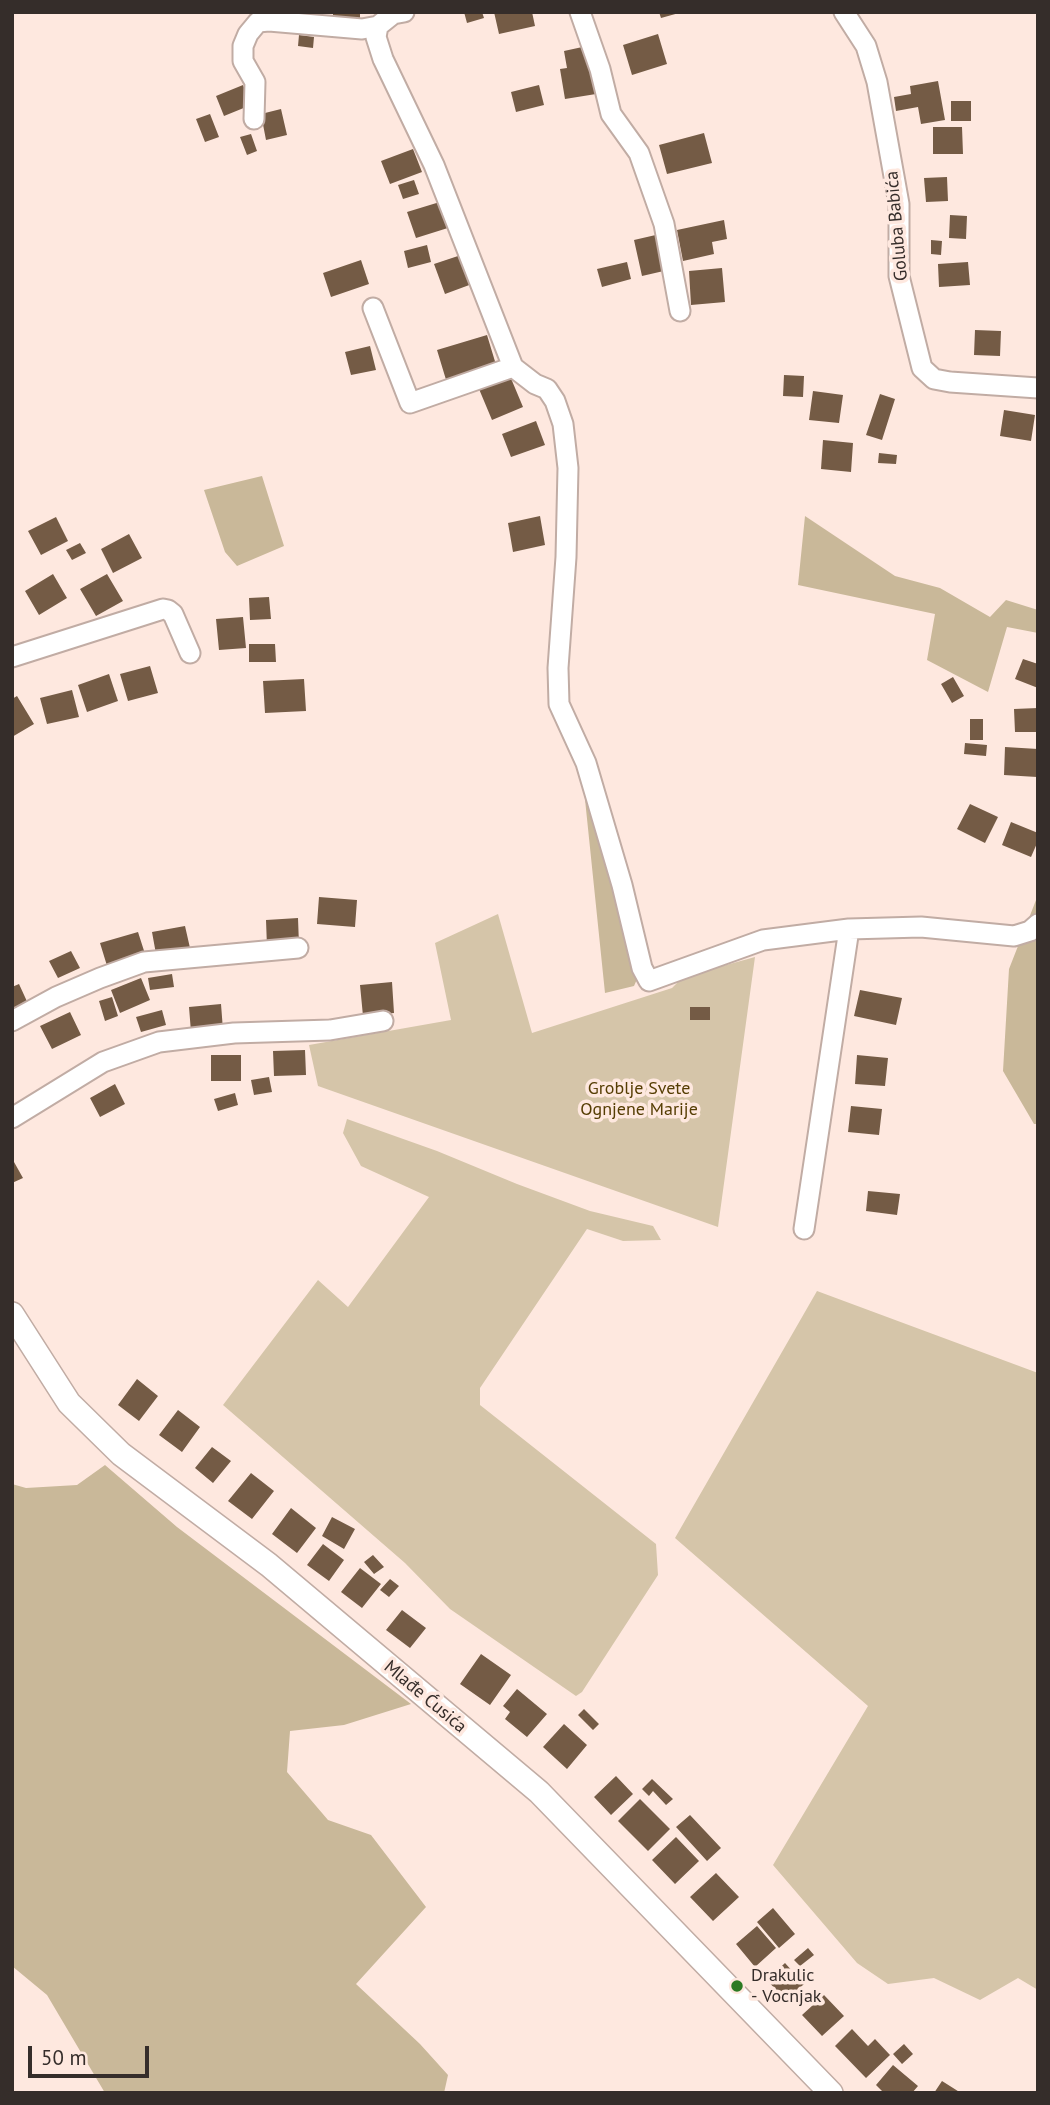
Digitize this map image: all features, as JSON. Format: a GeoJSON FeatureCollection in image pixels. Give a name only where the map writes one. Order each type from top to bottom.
{"type":"FeatureCollection","features":[{"type":"Feature","properties":{"kind":"street"},"geometry":{"type":"LineString","coordinates":[[254,119],[255,82],[243,61],[243,46],[248,34],[258,22],[362,29],[378,26],[393,14],[404,12]]}},
{"type":"Feature","properties":{"kind":"street"},"geometry":{"type":"LineString","coordinates":[[580,12],[600,69],[611,114],[639,153],[664,224],[680,311]]}},
{"type":"Feature","properties":{"kind":"street","name":"Goluba Babića"},"geometry":{"type":"LineString","coordinates":[[844,12],[866,46],[877,82],[899,204],[899,276],[922,368],[934,379],[950,382],[1038,388]]}},
{"type":"Feature","properties":{"kind":"street"},"geometry":{"type":"LineString","coordinates":[[378,26],[376,37],[383,59],[434,165],[513,367],[535,384],[547,389],[555,401],[563,424],[568,481],[558,668],[559,704],[586,763],[622,885],[642,968],[649,981],[763,940],[849,929],[921,927],[1014,936],[1030,931],[1038,924]]}},
{"type":"Feature","properties":{"kind":"street"},"geometry":{"type":"LineString","coordinates":[[373,308],[410,403],[513,367]]}},
{"type":"Feature","properties":{"kind":"street"},"geometry":{"type":"LineString","coordinates":[[12,657],[163,609],[173,614],[190,653]]}},
{"type":"Feature","properties":{"kind":"street"},"geometry":{"type":"LineString","coordinates":[[804,1229],[849,929]]}},
{"type":"Feature","properties":{"kind":"street"},"geometry":{"type":"LineString","coordinates":[[12,1021],[56,997],[144,962],[298,948]]}},
{"type":"Feature","properties":{"kind":"street"},"geometry":{"type":"LineString","coordinates":[[12,1118],[103,1062],[159,1042],[234,1033],[330,1030],[383,1021]]}},
{"type":"Feature","properties":{"kind":"street","name":"Mlađe Ćusića"},"geometry":{"type":"LineString","coordinates":[[12,1314],[69,1403],[121,1454],[269,1565],[539,1792],[831,2093]]}},
{"type":"Feature","properties":{"kind":"green space","name":"Groblje Svete Ognjene Marije"},"geometry":{"type":"Polygon","coordinates":[[[498,914],[532,1033],[672,988],[683,977],[755,957],[718,1227],[318,1086],[309,1045],[451,1020],[435,943],[498,914]]]}},
{"type":"Feature","properties":{"kind":"green space"},"geometry":{"type":"Polygon","coordinates":[[[347,1119],[590,1211],[653,1226],[661,1240],[623,1241],[587,1229],[480,1388],[480,1405],[656,1544],[658,1575],[582,1692],[576,1696],[450,1609],[405,1563],[223,1405],[318,1280],[348,1307],[429,1197],[361,1166],[343,1133],[347,1119]]]}},
{"type":"Feature","properties":{"kind":"green space"},"geometry":{"type":"Polygon","coordinates":[[[817,1291],[1038,1373],[1038,1990],[1018,1978],[980,2000],[934,1978],[888,1984],[857,1963],[773,1865],[868,1706],[675,1538],[817,1291]]]}},
{"type":"Feature","properties":{"kind":"shaded area"},"geometry":{"type":"Polygon","coordinates":[[[262,476],[284,546],[237,566],[225,552],[204,490],[262,476]]]}},
{"type":"Feature","properties":{"kind":"shaded area"},"geometry":{"type":"Polygon","coordinates":[[[805,516],[895,576],[940,588],[990,617],[1006,600],[1038,610],[1038,633],[1007,627],[988,692],[927,660],[935,614],[798,585],[805,516]]]}},
{"type":"Feature","properties":{"kind":"shaded area"},"geometry":{"type":"Polygon","coordinates":[[[583,780],[642,968],[634,986],[605,993],[583,780]]]}},
{"type":"Feature","properties":{"kind":"shaded area"},"geometry":{"type":"Polygon","coordinates":[[[1038,895],[1038,1124],[1034,1124],[1003,1071],[1009,969],[1038,895]]]}},
{"type":"Feature","properties":{"kind":"shaded area"},"geometry":{"type":"Polygon","coordinates":[[[105,1465],[177,1527],[411,1704],[344,1725],[290,1731],[287,1772],[328,1820],[371,1835],[426,1907],[356,1984],[420,2044],[448,2075],[444,2093],[105,2093],[47,1995],[12,1966],[12,1484],[26,1488],[77,1485],[105,1465]]]}},
{"type":"Feature","properties":{"kind":"building"},"geometry":{"type":"Polygon","coordinates":[[[333,12],[360,12],[360,19],[333,20],[333,12]]]}},
{"type":"Feature","properties":{"kind":"building"},"geometry":{"type":"Polygon","coordinates":[[[464,12],[482,12],[484,18],[467,23],[464,12]]]}},
{"type":"Feature","properties":{"kind":"building"},"geometry":{"type":"Polygon","coordinates":[[[494,12],[532,12],[535,26],[499,34],[494,12]]]}},
{"type":"Feature","properties":{"kind":"building"},"geometry":{"type":"Polygon","coordinates":[[[659,12],[679,12],[679,13],[661,18],[659,12]]]}},
{"type":"Feature","properties":{"kind":"building"},"geometry":{"type":"Polygon","coordinates":[[[658,34],[667,64],[632,75],[623,45],[658,34]]]}},
{"type":"Feature","properties":{"kind":"building"},"geometry":{"type":"Polygon","coordinates":[[[299,35],[314,37],[313,48],[298,46],[299,35]]]}},
{"type":"Feature","properties":{"kind":"building"},"geometry":{"type":"Polygon","coordinates":[[[587,46],[596,94],[565,99],[560,69],[567,68],[564,51],[587,46]]]}},
{"type":"Feature","properties":{"kind":"building"},"geometry":{"type":"Polygon","coordinates":[[[938,81],[945,120],[921,124],[918,107],[896,111],[894,97],[911,94],[910,86],[938,81]]]}},
{"type":"Feature","properties":{"kind":"building"},"geometry":{"type":"Polygon","coordinates":[[[243,85],[251,105],[224,116],[216,96],[243,85]]]}},
{"type":"Feature","properties":{"kind":"building"},"geometry":{"type":"Polygon","coordinates":[[[539,85],[544,105],[516,112],[511,92],[539,85]]]}},
{"type":"Feature","properties":{"kind":"building"},"geometry":{"type":"Polygon","coordinates":[[[951,101],[971,101],[971,121],[951,121],[951,101]]]}},
{"type":"Feature","properties":{"kind":"building"},"geometry":{"type":"Polygon","coordinates":[[[281,109],[287,135],[266,140],[261,114],[281,109]]]}},
{"type":"Feature","properties":{"kind":"building"},"geometry":{"type":"Polygon","coordinates":[[[210,114],[219,137],[205,142],[196,119],[210,114]]]}},
{"type":"Feature","properties":{"kind":"building"},"geometry":{"type":"Polygon","coordinates":[[[933,127],[962,127],[963,154],[933,154],[933,127]]]}},
{"type":"Feature","properties":{"kind":"building"},"geometry":{"type":"Polygon","coordinates":[[[704,133],[712,163],[667,174],[659,145],[704,133]]]}},
{"type":"Feature","properties":{"kind":"building"},"geometry":{"type":"Polygon","coordinates":[[[251,134],[257,151],[247,155],[240,137],[251,134]]]}},
{"type":"Feature","properties":{"kind":"building"},"geometry":{"type":"Polygon","coordinates":[[[413,149],[422,172],[390,184],[381,161],[413,149]]]}},
{"type":"Feature","properties":{"kind":"building"},"geometry":{"type":"Polygon","coordinates":[[[947,177],[948,201],[926,202],[924,178],[947,177]]]}},
{"type":"Feature","properties":{"kind":"building"},"geometry":{"type":"Polygon","coordinates":[[[414,180],[419,194],[403,199],[398,185],[414,180]]]}},
{"type":"Feature","properties":{"kind":"building"},"geometry":{"type":"Polygon","coordinates":[[[443,201],[451,227],[416,238],[407,212],[443,201]]]}},
{"type":"Feature","properties":{"kind":"building"},"geometry":{"type":"Polygon","coordinates":[[[950,215],[967,216],[966,239],[949,238],[950,215]]]}},
{"type":"Feature","properties":{"kind":"building"},"geometry":{"type":"Polygon","coordinates":[[[724,220],[727,239],[712,242],[714,254],[683,261],[677,230],[724,220]]]}},
{"type":"Feature","properties":{"kind":"building"},"geometry":{"type":"Polygon","coordinates":[[[660,234],[668,270],[642,276],[634,240],[660,234]]]}},
{"type":"Feature","properties":{"kind":"building"},"geometry":{"type":"Polygon","coordinates":[[[931,240],[942,241],[941,255],[931,254],[931,240]]]}},
{"type":"Feature","properties":{"kind":"building"},"geometry":{"type":"Polygon","coordinates":[[[427,245],[431,262],[408,268],[404,251],[427,245]]]}},
{"type":"Feature","properties":{"kind":"building"},"geometry":{"type":"Polygon","coordinates":[[[461,255],[472,284],[445,294],[434,264],[461,255]]]}},
{"type":"Feature","properties":{"kind":"building"},"geometry":{"type":"Polygon","coordinates":[[[361,260],[369,284],[331,297],[323,273],[361,260]]]}},
{"type":"Feature","properties":{"kind":"building"},"geometry":{"type":"Polygon","coordinates":[[[627,262],[631,279],[602,287],[597,269],[627,262]]]}},
{"type":"Feature","properties":{"kind":"building"},"geometry":{"type":"Polygon","coordinates":[[[968,262],[970,285],[939,287],[938,264],[968,262]]]}},
{"type":"Feature","properties":{"kind":"building"},"geometry":{"type":"Polygon","coordinates":[[[722,268],[725,302],[691,305],[689,271],[722,268]]]}},
{"type":"Feature","properties":{"kind":"building"},"geometry":{"type":"Polygon","coordinates":[[[975,330],[1001,331],[1000,356],[974,355],[975,330]]]}},
{"type":"Feature","properties":{"kind":"building"},"geometry":{"type":"Polygon","coordinates":[[[487,335],[497,368],[447,383],[437,350],[487,335]]]}},
{"type":"Feature","properties":{"kind":"building"},"geometry":{"type":"Polygon","coordinates":[[[370,346],[376,370],[351,375],[345,352],[370,346]]]}},
{"type":"Feature","properties":{"kind":"building"},"geometry":{"type":"Polygon","coordinates":[[[784,375],[804,376],[803,397],[783,396],[784,375]]]}},
{"type":"Feature","properties":{"kind":"building"},"geometry":{"type":"Polygon","coordinates":[[[510,376],[523,407],[492,420],[479,389],[510,376]]]}},
{"type":"Feature","properties":{"kind":"building"},"geometry":{"type":"Polygon","coordinates":[[[813,391],[843,395],[839,423],[809,420],[813,391]]]}},
{"type":"Feature","properties":{"kind":"building"},"geometry":{"type":"Polygon","coordinates":[[[880,394],[895,399],[882,440],[866,435],[880,394]]]}},
{"type":"Feature","properties":{"kind":"building"},"geometry":{"type":"Polygon","coordinates":[[[1004,410],[1035,415],[1031,441],[1000,436],[1004,410]]]}},
{"type":"Feature","properties":{"kind":"building"},"geometry":{"type":"Polygon","coordinates":[[[536,421],[545,445],[511,457],[502,434],[536,421]]]}},
{"type":"Feature","properties":{"kind":"building"},"geometry":{"type":"Polygon","coordinates":[[[823,440],[853,443],[851,472],[821,469],[823,440]]]}},
{"type":"Feature","properties":{"kind":"building"},"geometry":{"type":"Polygon","coordinates":[[[879,453],[897,455],[896,464],[878,463],[879,453]]]}},
{"type":"Feature","properties":{"kind":"building"},"geometry":{"type":"Polygon","coordinates":[[[540,516],[545,545],[513,552],[508,523],[540,516]]]}},
{"type":"Feature","properties":{"kind":"building"},"geometry":{"type":"Polygon","coordinates":[[[56,517],[68,541],[41,555],[28,531],[56,517]]]}},
{"type":"Feature","properties":{"kind":"building"},"geometry":{"type":"Polygon","coordinates":[[[129,534],[142,558],[113,573],[101,549],[129,534]]]}},
{"type":"Feature","properties":{"kind":"building"},"geometry":{"type":"Polygon","coordinates":[[[80,543],[86,553],[72,560],[66,550],[80,543]]]}},
{"type":"Feature","properties":{"kind":"building"},"geometry":{"type":"Polygon","coordinates":[[[53,574],[67,598],[39,615],[25,591],[53,574]]]}},
{"type":"Feature","properties":{"kind":"building"},"geometry":{"type":"Polygon","coordinates":[[[107,574],[123,601],[96,616],[80,589],[107,574]]]}},
{"type":"Feature","properties":{"kind":"building"},"geometry":{"type":"Polygon","coordinates":[[[269,597],[271,619],[250,620],[249,598],[269,597]]]}},
{"type":"Feature","properties":{"kind":"building"},"geometry":{"type":"Polygon","coordinates":[[[243,617],[246,648],[219,650],[216,619],[243,617]]]}},
{"type":"Feature","properties":{"kind":"building"},"geometry":{"type":"Polygon","coordinates":[[[249,644],[275,644],[276,662],[249,662],[249,644]]]}},
{"type":"Feature","properties":{"kind":"building"},"geometry":{"type":"Polygon","coordinates":[[[1023,659],[1038,664],[1038,688],[1015,679],[1023,659]]]}},
{"type":"Feature","properties":{"kind":"building"},"geometry":{"type":"Polygon","coordinates":[[[150,666],[158,693],[128,701],[120,674],[150,666]]]}},
{"type":"Feature","properties":{"kind":"building"},"geometry":{"type":"Polygon","coordinates":[[[109,674],[118,701],[87,712],[78,685],[109,674]]]}},
{"type":"Feature","properties":{"kind":"building"},"geometry":{"type":"Polygon","coordinates":[[[953,677],[964,696],[952,703],[941,684],[953,677]]]}},
{"type":"Feature","properties":{"kind":"building"},"geometry":{"type":"Polygon","coordinates":[[[304,679],[306,711],[265,713],[263,681],[304,679]]]}},
{"type":"Feature","properties":{"kind":"building"},"geometry":{"type":"Polygon","coordinates":[[[72,690],[79,717],[47,724],[40,698],[72,690]]]}},
{"type":"Feature","properties":{"kind":"building"},"geometry":{"type":"Polygon","coordinates":[[[17,696],[34,724],[12,737],[12,699],[17,696]]]}},
{"type":"Feature","properties":{"kind":"building"},"geometry":{"type":"Polygon","coordinates":[[[1038,708],[1038,732],[1015,732],[1014,709],[1038,708]]]}},
{"type":"Feature","properties":{"kind":"building"},"geometry":{"type":"Polygon","coordinates":[[[970,719],[983,719],[983,740],[970,740],[970,719]]]}},
{"type":"Feature","properties":{"kind":"building"},"geometry":{"type":"Polygon","coordinates":[[[965,743],[987,745],[986,756],[964,754],[965,743]]]}},
{"type":"Feature","properties":{"kind":"building"},"geometry":{"type":"Polygon","coordinates":[[[1005,747],[1038,749],[1037,777],[1004,775],[1005,747]]]}},
{"type":"Feature","properties":{"kind":"building"},"geometry":{"type":"Polygon","coordinates":[[[970,804],[998,817],[985,843],[957,829],[970,804]]]}},
{"type":"Feature","properties":{"kind":"building"},"geometry":{"type":"Polygon","coordinates":[[[1011,822],[1038,833],[1038,841],[1031,857],[1002,845],[1011,822]]]}},
{"type":"Feature","properties":{"kind":"building"},"geometry":{"type":"Polygon","coordinates":[[[319,897],[357,900],[355,927],[317,924],[319,897]]]}},
{"type":"Feature","properties":{"kind":"building"},"geometry":{"type":"Polygon","coordinates":[[[298,918],[299,945],[267,947],[266,920],[298,918]]]}},
{"type":"Feature","properties":{"kind":"building"},"geometry":{"type":"Polygon","coordinates":[[[185,926],[190,948],[156,954],[152,932],[185,926]]]}},
{"type":"Feature","properties":{"kind":"building"},"geometry":{"type":"Polygon","coordinates":[[[138,932],[146,957],[108,969],[100,943],[138,932]]]}},
{"type":"Feature","properties":{"kind":"building"},"geometry":{"type":"Polygon","coordinates":[[[71,951],[80,968],[58,978],[49,961],[71,951]]]}},
{"type":"Feature","properties":{"kind":"building"},"geometry":{"type":"Polygon","coordinates":[[[172,974],[174,987],[150,990],[148,978],[172,974]]]}},
{"type":"Feature","properties":{"kind":"building"},"geometry":{"type":"Polygon","coordinates":[[[141,978],[150,1000],[120,1013],[111,990],[141,978]]]}},
{"type":"Feature","properties":{"kind":"building"},"geometry":{"type":"Polygon","coordinates":[[[392,982],[394,1013],[363,1016],[360,985],[392,982]]]}},
{"type":"Feature","properties":{"kind":"building"},"geometry":{"type":"Polygon","coordinates":[[[19,984],[30,1008],[12,1017],[12,987],[19,984]]]}},
{"type":"Feature","properties":{"kind":"building"},"geometry":{"type":"Polygon","coordinates":[[[860,990],[902,998],[896,1025],[854,1016],[860,990]]]}},
{"type":"Feature","properties":{"kind":"building"},"geometry":{"type":"Polygon","coordinates":[[[112,997],[118,1016],[105,1021],[99,1001],[112,997]]]}},
{"type":"Feature","properties":{"kind":"building"},"geometry":{"type":"Polygon","coordinates":[[[221,1004],[223,1030],[191,1032],[189,1007],[221,1004]]]}},
{"type":"Feature","properties":{"kind":"building"},"geometry":{"type":"Polygon","coordinates":[[[690,1007],[710,1007],[710,1020],[690,1020],[690,1007]]]}},
{"type":"Feature","properties":{"kind":"building"},"geometry":{"type":"Polygon","coordinates":[[[162,1010],[166,1025],[141,1032],[136,1017],[162,1010]]]}},
{"type":"Feature","properties":{"kind":"building"},"geometry":{"type":"Polygon","coordinates":[[[70,1012],[81,1035],[52,1049],[40,1026],[70,1012]]]}},
{"type":"Feature","properties":{"kind":"building"},"geometry":{"type":"Polygon","coordinates":[[[305,1050],[306,1075],[274,1076],[273,1051],[305,1050]]]}},
{"type":"Feature","properties":{"kind":"building"},"geometry":{"type":"Polygon","coordinates":[[[211,1055],[241,1055],[241,1081],[211,1081],[211,1055]]]}},
{"type":"Feature","properties":{"kind":"building"},"geometry":{"type":"Polygon","coordinates":[[[857,1055],[888,1058],[885,1086],[855,1084],[857,1055]]]}},
{"type":"Feature","properties":{"kind":"building"},"geometry":{"type":"Polygon","coordinates":[[[269,1077],[272,1092],[254,1095],[251,1080],[269,1077]]]}},
{"type":"Feature","properties":{"kind":"building"},"geometry":{"type":"Polygon","coordinates":[[[115,1084],[125,1104],[100,1117],[90,1098],[115,1084]]]}},
{"type":"Feature","properties":{"kind":"building"},"geometry":{"type":"Polygon","coordinates":[[[235,1093],[238,1105],[218,1111],[214,1099],[235,1093]]]}},
{"type":"Feature","properties":{"kind":"building"},"geometry":{"type":"Polygon","coordinates":[[[851,1106],[882,1109],[879,1135],[848,1132],[851,1106]]]}},
{"type":"Feature","properties":{"kind":"building"},"geometry":{"type":"Polygon","coordinates":[[[14,1162],[23,1178],[12,1183],[12,1163],[14,1162]]]}},
{"type":"Feature","properties":{"kind":"building"},"geometry":{"type":"Polygon","coordinates":[[[868,1191],[900,1194],[897,1215],[866,1211],[868,1191]]]}},
{"type":"Feature","properties":{"kind":"building"},"geometry":{"type":"Polygon","coordinates":[[[137,1379],[158,1396],[139,1421],[118,1405],[137,1379]]]}},
{"type":"Feature","properties":{"kind":"building"},"geometry":{"type":"Polygon","coordinates":[[[178,1410],[200,1427],[182,1452],[159,1435],[178,1410]]]}},
{"type":"Feature","properties":{"kind":"building"},"geometry":{"type":"Polygon","coordinates":[[[212,1447],[231,1461],[213,1483],[195,1468],[212,1447]]]}},
{"type":"Feature","properties":{"kind":"building"},"geometry":{"type":"Polygon","coordinates":[[[251,1473],[274,1491],[252,1519],[228,1501],[251,1473]]]}},
{"type":"Feature","properties":{"kind":"building"},"geometry":{"type":"Polygon","coordinates":[[[291,1508],[316,1528],[297,1553],[272,1534],[291,1508]]]}},
{"type":"Feature","properties":{"kind":"building"},"geometry":{"type":"Polygon","coordinates":[[[332,1517],[355,1529],[344,1549],[322,1536],[332,1517]]]}},
{"type":"Feature","properties":{"kind":"building"},"geometry":{"type":"Polygon","coordinates":[[[323,1544],[344,1560],[329,1581],[307,1565],[323,1544]]]}},
{"type":"Feature","properties":{"kind":"building"},"geometry":{"type":"Polygon","coordinates":[[[373,1555],[384,1567],[374,1574],[364,1562],[373,1555]]]}},
{"type":"Feature","properties":{"kind":"building"},"geometry":{"type":"Polygon","coordinates":[[[360,1568],[381,1584],[362,1608],[341,1592],[360,1568]]]}},
{"type":"Feature","properties":{"kind":"building"},"geometry":{"type":"Polygon","coordinates":[[[390,1579],[399,1586],[389,1597],[380,1590],[390,1579]]]}},
{"type":"Feature","properties":{"kind":"building"},"geometry":{"type":"Polygon","coordinates":[[[402,1610],[426,1628],[410,1648],[386,1630],[402,1610]]]}},
{"type":"Feature","properties":{"kind":"building"},"geometry":{"type":"Polygon","coordinates":[[[481,1654],[511,1675],[490,1705],[460,1684],[481,1654]]]}},
{"type":"Feature","properties":{"kind":"building"},"geometry":{"type":"Polygon","coordinates":[[[517,1689],[547,1714],[527,1737],[505,1719],[510,1712],[503,1706],[517,1689]]]}},
{"type":"Feature","properties":{"kind":"building"},"geometry":{"type":"Polygon","coordinates":[[[584,1709],[599,1724],[593,1730],[578,1715],[584,1709]]]}},
{"type":"Feature","properties":{"kind":"building"},"geometry":{"type":"Polygon","coordinates":[[[564,1724],[587,1745],[567,1769],[543,1747],[564,1724]]]}},
{"type":"Feature","properties":{"kind":"building"},"geometry":{"type":"Polygon","coordinates":[[[616,1776],[633,1794],[611,1815],[594,1797],[616,1776]]]}},
{"type":"Feature","properties":{"kind":"building"},"geometry":{"type":"Polygon","coordinates":[[[652,1779],[673,1799],[666,1805],[653,1791],[649,1796],[642,1789],[652,1779]]]}},
{"type":"Feature","properties":{"kind":"building"},"geometry":{"type":"Polygon","coordinates":[[[640,1799],[670,1829],[648,1851],[618,1821],[640,1799]]]}},
{"type":"Feature","properties":{"kind":"building"},"geometry":{"type":"Polygon","coordinates":[[[690,1815],[721,1848],[707,1861],[676,1827],[690,1815]]]}},
{"type":"Feature","properties":{"kind":"building"},"geometry":{"type":"Polygon","coordinates":[[[676,1837],[699,1861],[675,1884],[652,1860],[676,1837]]]}},
{"type":"Feature","properties":{"kind":"building"},"geometry":{"type":"Polygon","coordinates":[[[716,1873],[739,1897],[713,1921],[690,1897],[716,1873]]]}},
{"type":"Feature","properties":{"kind":"building"},"geometry":{"type":"Polygon","coordinates":[[[773,1908],[795,1934],[779,1948],[757,1922],[773,1908]]]}},
{"type":"Feature","properties":{"kind":"building"},"geometry":{"type":"Polygon","coordinates":[[[757,1926],[776,1948],[755,1967],[736,1944],[757,1926]]]}},
{"type":"Feature","properties":{"kind":"building"},"geometry":{"type":"Polygon","coordinates":[[[808,1948],[814,1955],[800,1966],[794,1960],[808,1948]]]}},
{"type":"Feature","properties":{"kind":"building"},"geometry":{"type":"Polygon","coordinates":[[[785,1963],[804,1984],[786,2001],[767,1980],[785,1963]]]}},
{"type":"Feature","properties":{"kind":"building"},"geometry":{"type":"Polygon","coordinates":[[[824,1995],[844,2016],[822,2036],[802,2015],[824,1995]]]}},
{"type":"Feature","properties":{"kind":"building"},"geometry":{"type":"Polygon","coordinates":[[[852,2029],[868,2046],[875,2039],[890,2055],[866,2078],[835,2046],[852,2029]]]}},
{"type":"Feature","properties":{"kind":"building"},"geometry":{"type":"Polygon","coordinates":[[[904,2044],[913,2054],[902,2064],[893,2054],[904,2044]]]}},
{"type":"Feature","properties":{"kind":"building"},"geometry":{"type":"Polygon","coordinates":[[[893,2065],[918,2086],[912,2093],[884,2093],[876,2085],[893,2065]]]}},
{"type":"Feature","properties":{"kind":"building"},"geometry":{"type":"Polygon","coordinates":[[[942,2081],[961,2093],[934,2093],[942,2081]]]}},
{"type":"Feature","properties":{"kind":"place","name":"Drakulic - Vocnjak"},"geometry":{"type":"Point","coordinates":[737,1986]}}]}
